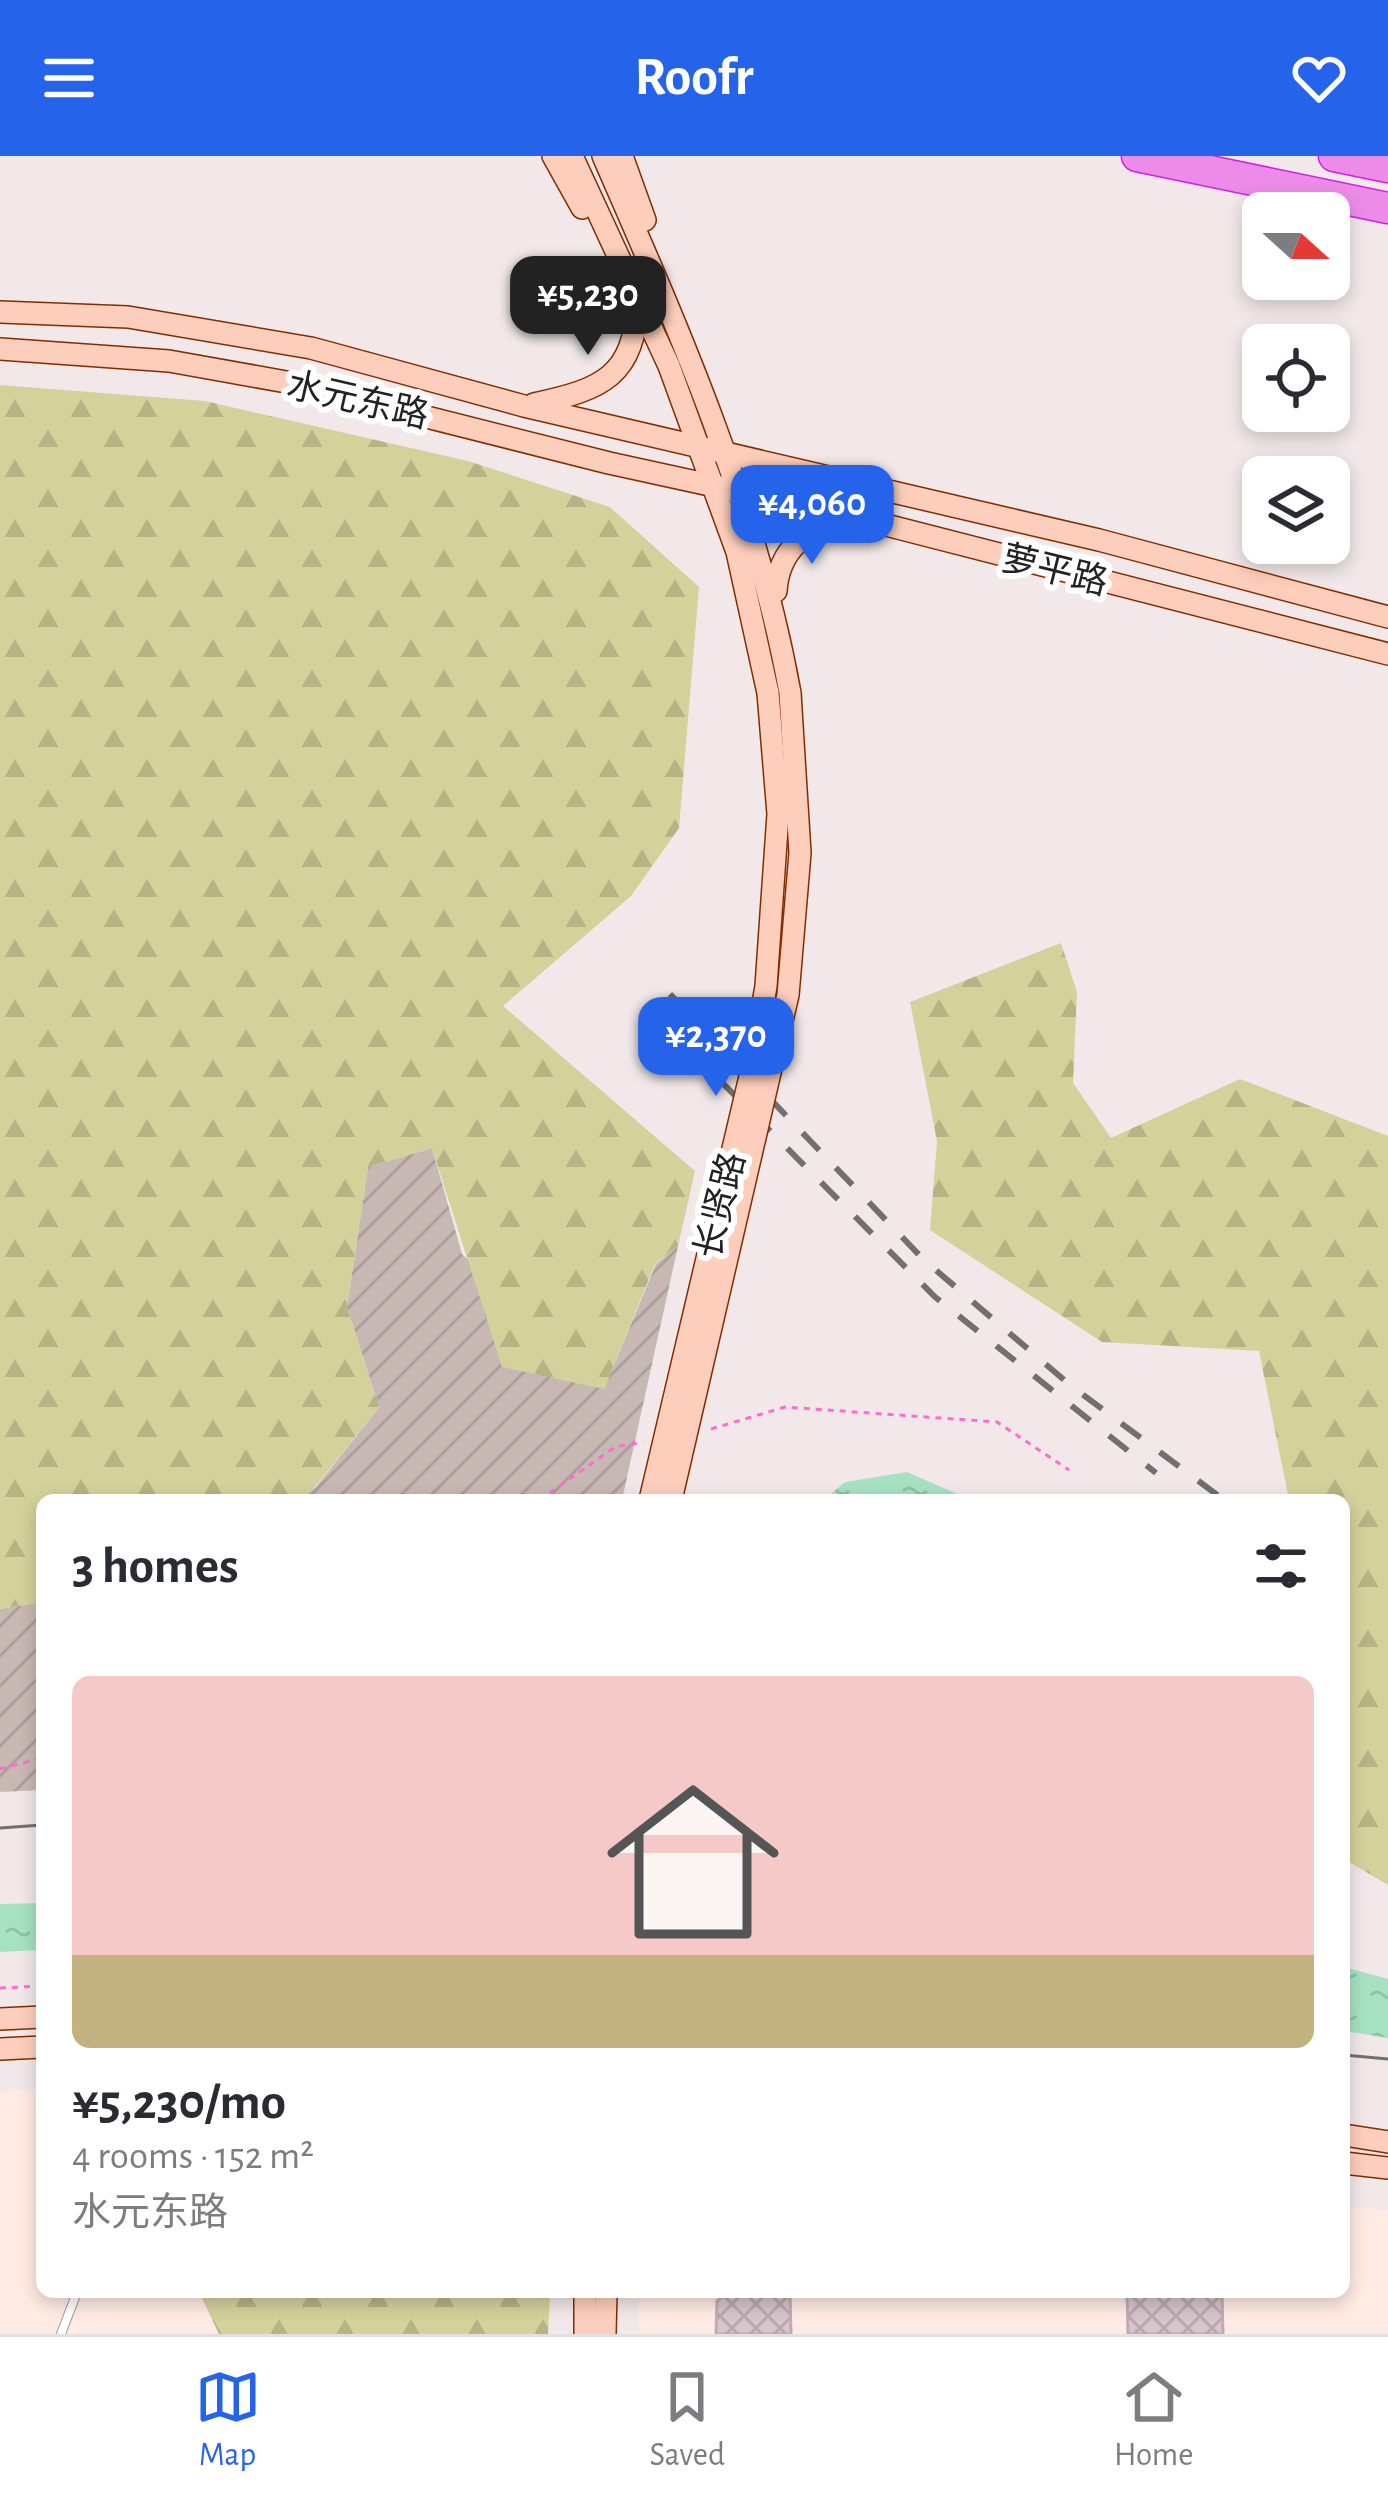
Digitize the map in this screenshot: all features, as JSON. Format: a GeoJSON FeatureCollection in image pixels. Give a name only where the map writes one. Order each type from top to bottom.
{"type":"FeatureCollection","features":[{"type":"Feature","properties":{"kind":"highway"},"geometry":{"type":"LineString","coordinates":[[1137,156],[1388,208]]}},
{"type":"Feature","properties":{"kind":"highway"},"geometry":{"type":"LineString","coordinates":[[1334,156],[1388,167]]}},
{"type":"Feature","properties":{"kind":"main road"},"geometry":{"type":"LineString","coordinates":[[524,406],[579,394],[613,375],[631,350],[638,293],[553,156]]}},
{"type":"Feature","properties":{"kind":"main road"},"geometry":{"type":"LineString","coordinates":[[572,156],[638,293],[698,447],[737,552],[779,693]]}},
{"type":"Feature","properties":{"kind":"main road"},"geometry":{"type":"LineString","coordinates":[[603,156],[729,455],[776,619]]}},
{"type":"Feature","properties":{"kind":"main road"},"geometry":{"type":"LineString","coordinates":[[622,156],[687,352]]}},
{"type":"Feature","properties":{"kind":"main road","name":"水元东路"},"geometry":{"type":"LineString","coordinates":[[0,312],[181,324],[311,348],[698,447]]}},
{"type":"Feature","properties":{"kind":"main road","name":"水元东路"},"geometry":{"type":"LineString","coordinates":[[0,349],[169,361],[292,383],[710,484]]}},
{"type":"Feature","properties":{"kind":"main road","name":"萝平路"},"geometry":{"type":"LineString","coordinates":[[698,447],[916,495],[1388,616]]}},
{"type":"Feature","properties":{"kind":"main road","name":"萝平路"},"geometry":{"type":"LineString","coordinates":[[710,484],[1388,654]]}},
{"type":"Feature","properties":{"kind":"main road"},"geometry":{"type":"LineString","coordinates":[[779,693],[777,575],[792,546],[848,515]]}},
{"type":"Feature","properties":{"kind":"main road","name":"长贤路"},"geometry":{"type":"LineString","coordinates":[[651,1494],[752,1068],[766,986],[778,814],[779,693]]}},
{"type":"Feature","properties":{"kind":"main road","name":"长贤路"},"geometry":{"type":"LineString","coordinates":[[672,1494],[788,994],[800,853],[779,693]]}},
{"type":"Feature","properties":{"kind":"main road"},"geometry":{"type":"LineString","coordinates":[[0,2019],[36,2017]]}},
{"type":"Feature","properties":{"kind":"main road"},"geometry":{"type":"LineString","coordinates":[[0,2049],[36,2047]]}},
{"type":"Feature","properties":{"kind":"main road"},"geometry":{"type":"LineString","coordinates":[[1350,2136],[1388,2142]]}},
{"type":"Feature","properties":{"kind":"main road"},"geometry":{"type":"LineString","coordinates":[[1350,2164],[1388,2168]]}},
{"type":"Feature","properties":{"kind":"main road"},"geometry":{"type":"LineString","coordinates":[[585,2298],[585,2334]]}},
{"type":"Feature","properties":{"kind":"main road"},"geometry":{"type":"LineString","coordinates":[[604,2334],[606,2298]]}},
{"type":"Feature","properties":{"kind":"lane"},"geometry":{"type":"LineString","coordinates":[[61,2334],[75,2298]]}},
{"type":"Feature","properties":{"kind":"path"},"geometry":{"type":"LineString","coordinates":[[701,1431],[744,1423],[785,1407],[997,1422],[1069,1470]]}},
{"type":"Feature","properties":{"kind":"path"},"geometry":{"type":"LineString","coordinates":[[548,1494],[615,1447],[658,1439]]}},
{"type":"Feature","properties":{"kind":"path"},"geometry":{"type":"LineString","coordinates":[[0,1769],[36,1760]]}},
{"type":"Feature","properties":{"kind":"path"},"geometry":{"type":"LineString","coordinates":[[0,1988],[36,1986]]}},
{"type":"Feature","properties":{"kind":"shaded area"},"geometry":{"type":"Polygon","coordinates":[[[432,1148],[462,1254],[604,1389],[656,1264],[678,1246],[623,1494],[306,1494],[379,1407],[347,1307],[368,1167],[432,1148]]]}},
{"type":"Feature","properties":{"kind":"shaded area"},"geometry":{"type":"Polygon","coordinates":[[[36,1603],[36,1790],[0,1792],[0,1609],[36,1603]]]}},
{"type":"Feature","properties":{"kind":"shaded area"},"geometry":{"type":"Polygon","coordinates":[[[36,2089],[36,2298],[202,2298],[219,2334],[0,2334],[0,2092],[36,2089]]]}},
{"type":"Feature","properties":{"kind":"shaded area"},"geometry":{"type":"Polygon","coordinates":[[[1350,2207],[1388,2210],[1388,2334],[639,2334],[639,2298],[1350,2298],[1350,2207]]]}},
{"type":"Feature","properties":{"kind":"green space"},"geometry":{"type":"Polygon","coordinates":[[[0,385],[205,401],[468,461],[610,507],[699,587],[679,828],[631,896],[503,1006],[695,1171],[678,1246],[655,1264],[604,1389],[502,1367],[432,1148],[368,1167],[347,1307],[379,1407],[315,1487],[306,1494],[36,1494],[36,1603],[0,1609],[0,385]]]}},
{"type":"Feature","properties":{"kind":"green space"},"geometry":{"type":"Polygon","coordinates":[[[1061,943],[1077,992],[1073,1083],[1111,1138],[1240,1079],[1388,1136],[1388,1885],[1350,1863],[1350,1494],[1288,1494],[1259,1351],[1102,1342],[930,1230],[937,1141],[910,1002],[1061,943]]]}},
{"type":"Feature","properties":{"kind":"green space"},"geometry":{"type":"Polygon","coordinates":[[[202,2298],[550,2298],[548,2334],[219,2334],[202,2298]]]}},
{"type":"Feature","properties":{"kind":"water"},"geometry":{"type":"Polygon","coordinates":[[[907,1472],[957,1494],[831,1494],[845,1482],[907,1472]]]}},
{"type":"Feature","properties":{"kind":"water"},"geometry":{"type":"Polygon","coordinates":[[[36,1903],[36,1950],[0,1952],[0,1904],[36,1903]]]}},
{"type":"Feature","properties":{"kind":"water"},"geometry":{"type":"Polygon","coordinates":[[[1350,1969],[1388,1979],[1388,2038],[1350,2032],[1350,1969]]]}},
{"type":"Feature","properties":{"kind":"building"},"geometry":{"type":"Polygon","coordinates":[[[790,2298],[791,2334],[716,2334],[717,2301],[790,2298]]]}},
{"type":"Feature","properties":{"kind":"building"},"geometry":{"type":"Polygon","coordinates":[[[1127,2298],[1222,2298],[1223,2334],[1128,2334],[1127,2298]]]}},
{"type":"Feature","properties":{"kind":"tram line"},"geometry":{"type":"LineString","coordinates":[[0,1828],[36,1825]]}},
{"type":"Feature","properties":{"kind":"tram line"},"geometry":{"type":"LineString","coordinates":[[1350,2056],[1388,2059]]}},
{"type":"Feature","properties":{"kind":"railway"},"geometry":{"type":"LineString","coordinates":[[670,994],[924,1260],[1070,1385],[1216,1494]]}},
{"type":"Feature","properties":{"kind":"railway"},"geometry":{"type":"LineString","coordinates":[[652,1012],[935,1297],[1156,1473]]}}]}
